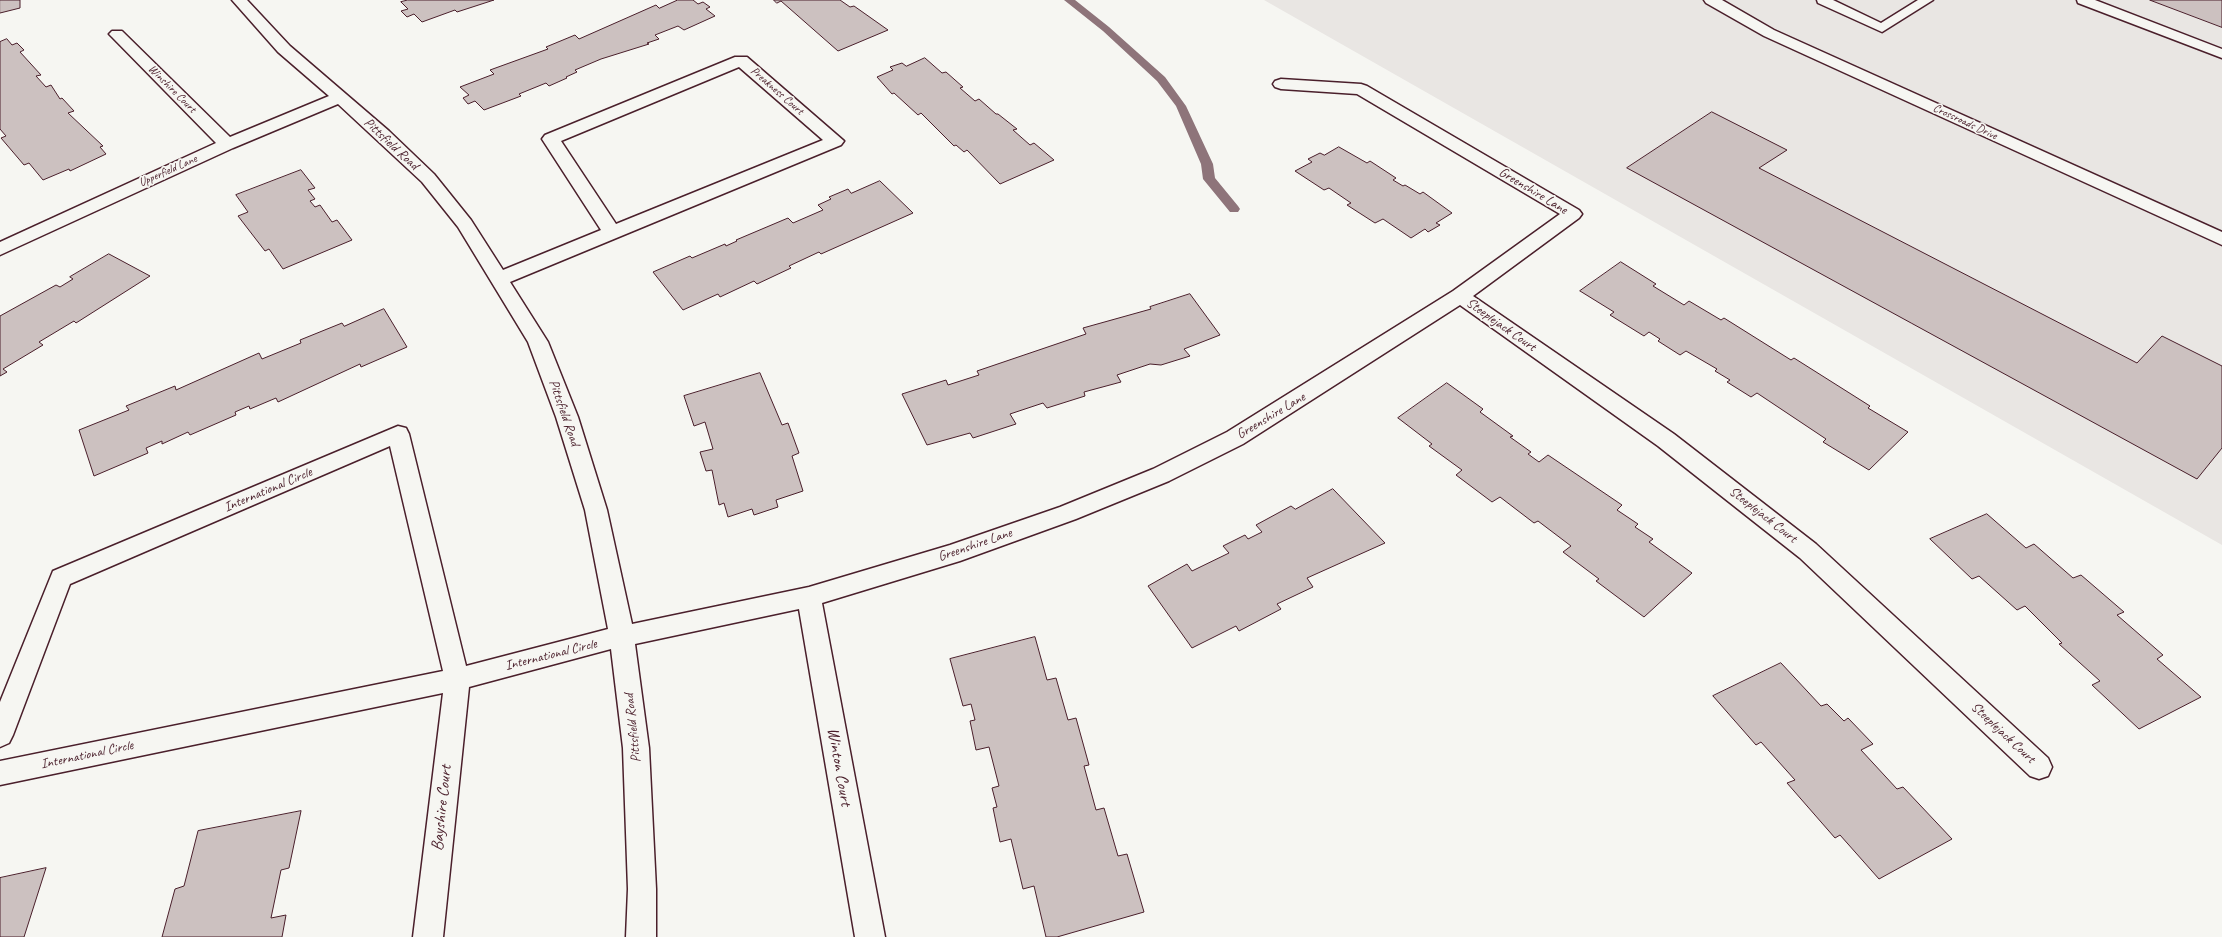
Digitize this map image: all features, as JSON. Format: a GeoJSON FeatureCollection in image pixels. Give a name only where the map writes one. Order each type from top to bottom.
{"type":"FeatureCollection","features":[{"type":"Feature","properties":{"kind":"street","name":"Pittsfield Road"},"geometry":{"type":"LineString","coordinates":[[239,0],[284,49],[383,135],[428,178],[465,224],[538,342],[567,417],[596,510],[622,636],[636,748],[642,889],[641,937]]}},
{"type":"Feature","properties":{"kind":"street","name":"Crossroads Drive"},"geometry":{"type":"LineString","coordinates":[[1711,0],[1769,33],[2222,239]]}},
{"type":"Feature","properties":{"kind":"street","name":"Winshire Court"},"geometry":{"type":"LineString","coordinates":[[117,34],[227,144]]}},
{"type":"Feature","properties":{"kind":"street","name":"Preakness Court"},"geometry":{"type":"LineString","coordinates":[[499,278],[698,197],[835,141],[741,60],[551,139],[612,232]]}},
{"type":"Feature","properties":{"kind":"street","name":"Greenshire Lane"},"geometry":{"type":"LineString","coordinates":[[622,636],[809,597],[959,552],[1068,513],[1161,475],[1235,438],[1460,296],[1573,214],[1361,89],[1281,84]]}},
{"type":"Feature","properties":{"kind":"street","name":"Upperfield Lane"},"geometry":{"type":"LineString","coordinates":[[0,250],[54,223],[227,144],[339,98]]}},
{"type":"Feature","properties":{"kind":"street","name":"Steeplejack Court"},"geometry":{"type":"LineString","coordinates":[[1460,296],[1666,440],[1808,550],[2039,767]]}},
{"type":"Feature","properties":{"kind":"street","name":"International Circle"},"geometry":{"type":"LineString","coordinates":[[0,735],[61,578],[398,434],[457,679]]}},
{"type":"Feature","properties":{"kind":"street","name":"Winton Court"},"geometry":{"type":"LineString","coordinates":[[809,597],[870,937]]}},
{"type":"Feature","properties":{"kind":"street","name":"International Circle"},"geometry":{"type":"LineString","coordinates":[[0,773],[457,679],[622,636]]}},
{"type":"Feature","properties":{"kind":"street","name":"Bayshire Court"},"geometry":{"type":"LineString","coordinates":[[428,937],[457,679]]}},
{"type":"Feature","properties":{"kind":"lane"},"geometry":{"type":"LineString","coordinates":[[1823,0],[1882,28],[1927,0]]}},
{"type":"Feature","properties":{"kind":"lane"},"geometry":{"type":"LineString","coordinates":[[2082,0],[2222,54]]}},
{"type":"Feature","properties":{"kind":"shaded area"},"geometry":{"type":"Polygon","coordinates":[[[1264,0],[2222,0],[2222,545],[1264,0]]]}},
{"type":"Feature","properties":{"kind":"building"},"geometry":{"type":"Polygon","coordinates":[[[0,0],[20,0],[20,8],[0,13],[0,0]]]}},
{"type":"Feature","properties":{"kind":"building"},"geometry":{"type":"Polygon","coordinates":[[[408,0],[494,0],[457,12],[455,10],[422,22],[414,14],[407,17],[401,11],[408,9],[401,2],[408,0]]]}},
{"type":"Feature","properties":{"kind":"building"},"geometry":{"type":"Polygon","coordinates":[[[678,0],[693,0],[698,4],[703,2],[710,7],[706,9],[715,16],[684,30],[678,26],[655,35],[659,39],[647,43],[649,44],[601,59],[575,70],[577,72],[549,86],[546,83],[519,94],[521,96],[484,110],[475,101],[468,104],[463,98],[469,95],[460,87],[494,74],[490,70],[548,49],[546,47],[575,35],[579,39],[656,5],[659,8],[678,0]]]}},
{"type":"Feature","properties":{"kind":"building"},"geometry":{"type":"Polygon","coordinates":[[[774,0],[840,0],[850,7],[854,6],[888,30],[838,51],[781,1],[777,3],[774,0]]]}},
{"type":"Feature","properties":{"kind":"building"},"geometry":{"type":"Polygon","coordinates":[[[2150,0],[2222,0],[2222,27],[2150,0]]]}},
{"type":"Feature","properties":{"kind":"building"},"geometry":{"type":"Polygon","coordinates":[[[7,39],[12,45],[17,43],[24,50],[20,52],[41,75],[36,76],[46,87],[51,85],[60,99],[62,98],[74,111],[68,113],[103,146],[100,147],[106,154],[70,171],[69,169],[43,180],[29,163],[24,165],[1,138],[6,136],[0,129],[0,42],[7,39]]]}},
{"type":"Feature","properties":{"kind":"building"},"geometry":{"type":"Polygon","coordinates":[[[925,58],[942,73],[946,72],[963,87],[960,88],[975,101],[979,99],[996,114],[1017,129],[1013,130],[1030,145],[1034,143],[1054,160],[1000,184],[967,150],[964,152],[956,145],[954,146],[921,113],[918,115],[894,93],[892,94],[877,77],[893,70],[890,67],[902,63],[906,66],[925,58]]]}},
{"type":"Feature","properties":{"kind":"building"},"geometry":{"type":"Polygon","coordinates":[[[1712,112],[1787,150],[1759,168],[2137,363],[2162,336],[2222,366],[2222,448],[2197,479],[1627,168],[1712,112]]]}},
{"type":"Feature","properties":{"kind":"building"},"geometry":{"type":"Polygon","coordinates":[[[1339,147],[1367,163],[1370,161],[1396,178],[1393,180],[1420,194],[1423,192],[1452,213],[1436,223],[1440,225],[1428,232],[1425,229],[1411,238],[1383,219],[1375,223],[1347,205],[1351,203],[1329,188],[1324,190],[1295,171],[1312,162],[1308,159],[1320,153],[1324,155],[1339,147]]]}},
{"type":"Feature","properties":{"kind":"building"},"geometry":{"type":"Polygon","coordinates":[[[301,170],[315,188],[308,190],[315,199],[310,201],[315,207],[320,205],[332,222],[337,220],[352,240],[283,269],[269,249],[265,251],[238,216],[248,212],[236,195],[301,170]]]}},
{"type":"Feature","properties":{"kind":"building"},"geometry":{"type":"Polygon","coordinates":[[[880,181],[913,213],[821,254],[819,252],[789,266],[791,268],[757,284],[754,281],[720,297],[718,294],[683,310],[653,272],[690,256],[692,258],[725,244],[726,246],[737,241],[736,240],[788,218],[793,223],[823,210],[818,205],[831,199],[829,197],[848,189],[851,193],[880,181]]]}},
{"type":"Feature","properties":{"kind":"building"},"geometry":{"type":"Polygon","coordinates":[[[109,254],[150,276],[76,323],[74,321],[39,342],[43,345],[3,369],[7,372],[0,376],[0,316],[56,285],[60,287],[73,279],[70,277],[109,254]]]}},
{"type":"Feature","properties":{"kind":"building"},"geometry":{"type":"Polygon","coordinates":[[[1621,262],[1656,284],[1653,286],[1684,305],[1689,301],[1721,320],[1724,318],[1791,360],[1794,358],[1870,406],[1868,408],[1908,432],[1869,470],[1823,442],[1826,439],[1757,393],[1751,397],[1727,382],[1730,380],[1715,371],[1717,369],[1686,351],[1680,355],[1658,341],[1660,339],[1649,332],[1644,336],[1610,315],[1614,312],[1580,291],[1621,262]]]}},
{"type":"Feature","properties":{"kind":"building"},"geometry":{"type":"Polygon","coordinates":[[[1190,294],[1220,335],[1184,349],[1190,356],[1161,365],[1150,364],[1117,375],[1121,382],[1084,392],[1085,396],[1047,408],[1043,403],[1010,414],[1016,424],[973,438],[970,433],[927,445],[902,394],[946,380],[948,385],[979,375],[977,371],[1086,334],[1083,328],[1151,309],[1150,307],[1190,294]]]}},
{"type":"Feature","properties":{"kind":"building"},"geometry":{"type":"Polygon","coordinates":[[[384,309],[407,347],[361,367],[360,364],[278,402],[276,398],[250,409],[249,406],[235,412],[236,415],[190,435],[188,432],[162,444],[162,441],[146,448],[148,453],[94,476],[79,430],[129,410],[126,406],[175,386],[176,390],[259,353],[262,359],[301,343],[300,340],[342,323],[344,326],[384,309]]]}},
{"type":"Feature","properties":{"kind":"building"},"geometry":{"type":"Polygon","coordinates":[[[760,373],[782,425],[788,423],[799,453],[792,456],[803,491],[776,500],[778,507],[754,515],[752,509],[728,517],[724,503],[719,505],[712,470],[706,471],[700,452],[713,449],[705,422],[694,426],[684,396],[760,373]]]}},
{"type":"Feature","properties":{"kind":"building"},"geometry":{"type":"Polygon","coordinates":[[[1447,383],[1483,409],[1480,412],[1513,436],[1510,437],[1531,452],[1528,454],[1539,462],[1548,455],[1622,505],[1617,510],[1638,524],[1635,527],[1653,539],[1649,542],[1692,573],[1644,617],[1596,581],[1599,579],[1563,552],[1571,546],[1538,521],[1534,523],[1500,497],[1492,502],[1456,475],[1462,470],[1429,446],[1432,444],[1398,418],[1447,383]]]}},
{"type":"Feature","properties":{"kind":"building"},"geometry":{"type":"Polygon","coordinates":[[[1333,489],[1385,543],[1307,578],[1313,587],[1277,604],[1281,609],[1239,631],[1236,626],[1192,648],[1148,586],[1187,564],[1192,571],[1229,553],[1223,546],[1245,535],[1248,539],[1262,532],[1256,525],[1291,506],[1295,509],[1333,489]]]}},
{"type":"Feature","properties":{"kind":"building"},"geometry":{"type":"Polygon","coordinates":[[[1987,514],[2026,548],[2034,544],[2073,578],[2081,575],[2124,612],[2117,615],[2163,655],[2157,659],[2201,697],[2139,729],[2092,685],[2100,681],[2059,644],[2062,643],[2025,606],[2017,610],[1979,576],[1972,579],[1930,539],[1987,514]]]}},
{"type":"Feature","properties":{"kind":"building"},"geometry":{"type":"Polygon","coordinates":[[[1035,637],[1047,680],[1056,678],[1068,720],[1076,718],[1089,765],[1084,766],[1096,810],[1104,808],[1118,856],[1127,854],[1144,912],[1057,937],[1046,937],[1034,886],[1023,889],[1011,839],[1000,842],[993,808],[997,807],[992,788],[999,786],[989,747],[976,750],[970,721],[975,720],[971,704],[963,706],[950,659],[1035,637]]]}},
{"type":"Feature","properties":{"kind":"building"},"geometry":{"type":"Polygon","coordinates":[[[1781,663],[1821,706],[1827,704],[1844,721],[1848,718],[1873,744],[1861,750],[1897,789],[1903,787],[1952,839],[1879,879],[1840,835],[1835,838],[1787,783],[1795,780],[1761,742],[1756,745],[1713,696],[1781,663]]]}},
{"type":"Feature","properties":{"kind":"building"},"geometry":{"type":"Polygon","coordinates":[[[301,811],[289,868],[281,870],[271,918],[286,915],[282,937],[162,937],[175,889],[184,886],[198,831],[301,811]]]}},
{"type":"Feature","properties":{"kind":"building"},"geometry":{"type":"Polygon","coordinates":[[[46,868],[24,937],[0,937],[0,878],[46,868]]]}},
{"type":"Feature","properties":{"kind":"waterway"},"geometry":{"type":"LineString","coordinates":[[1069,0],[1106,29],[1161,79],[1181,106],[1207,164],[1209,179],[1234,209]]}}]}
